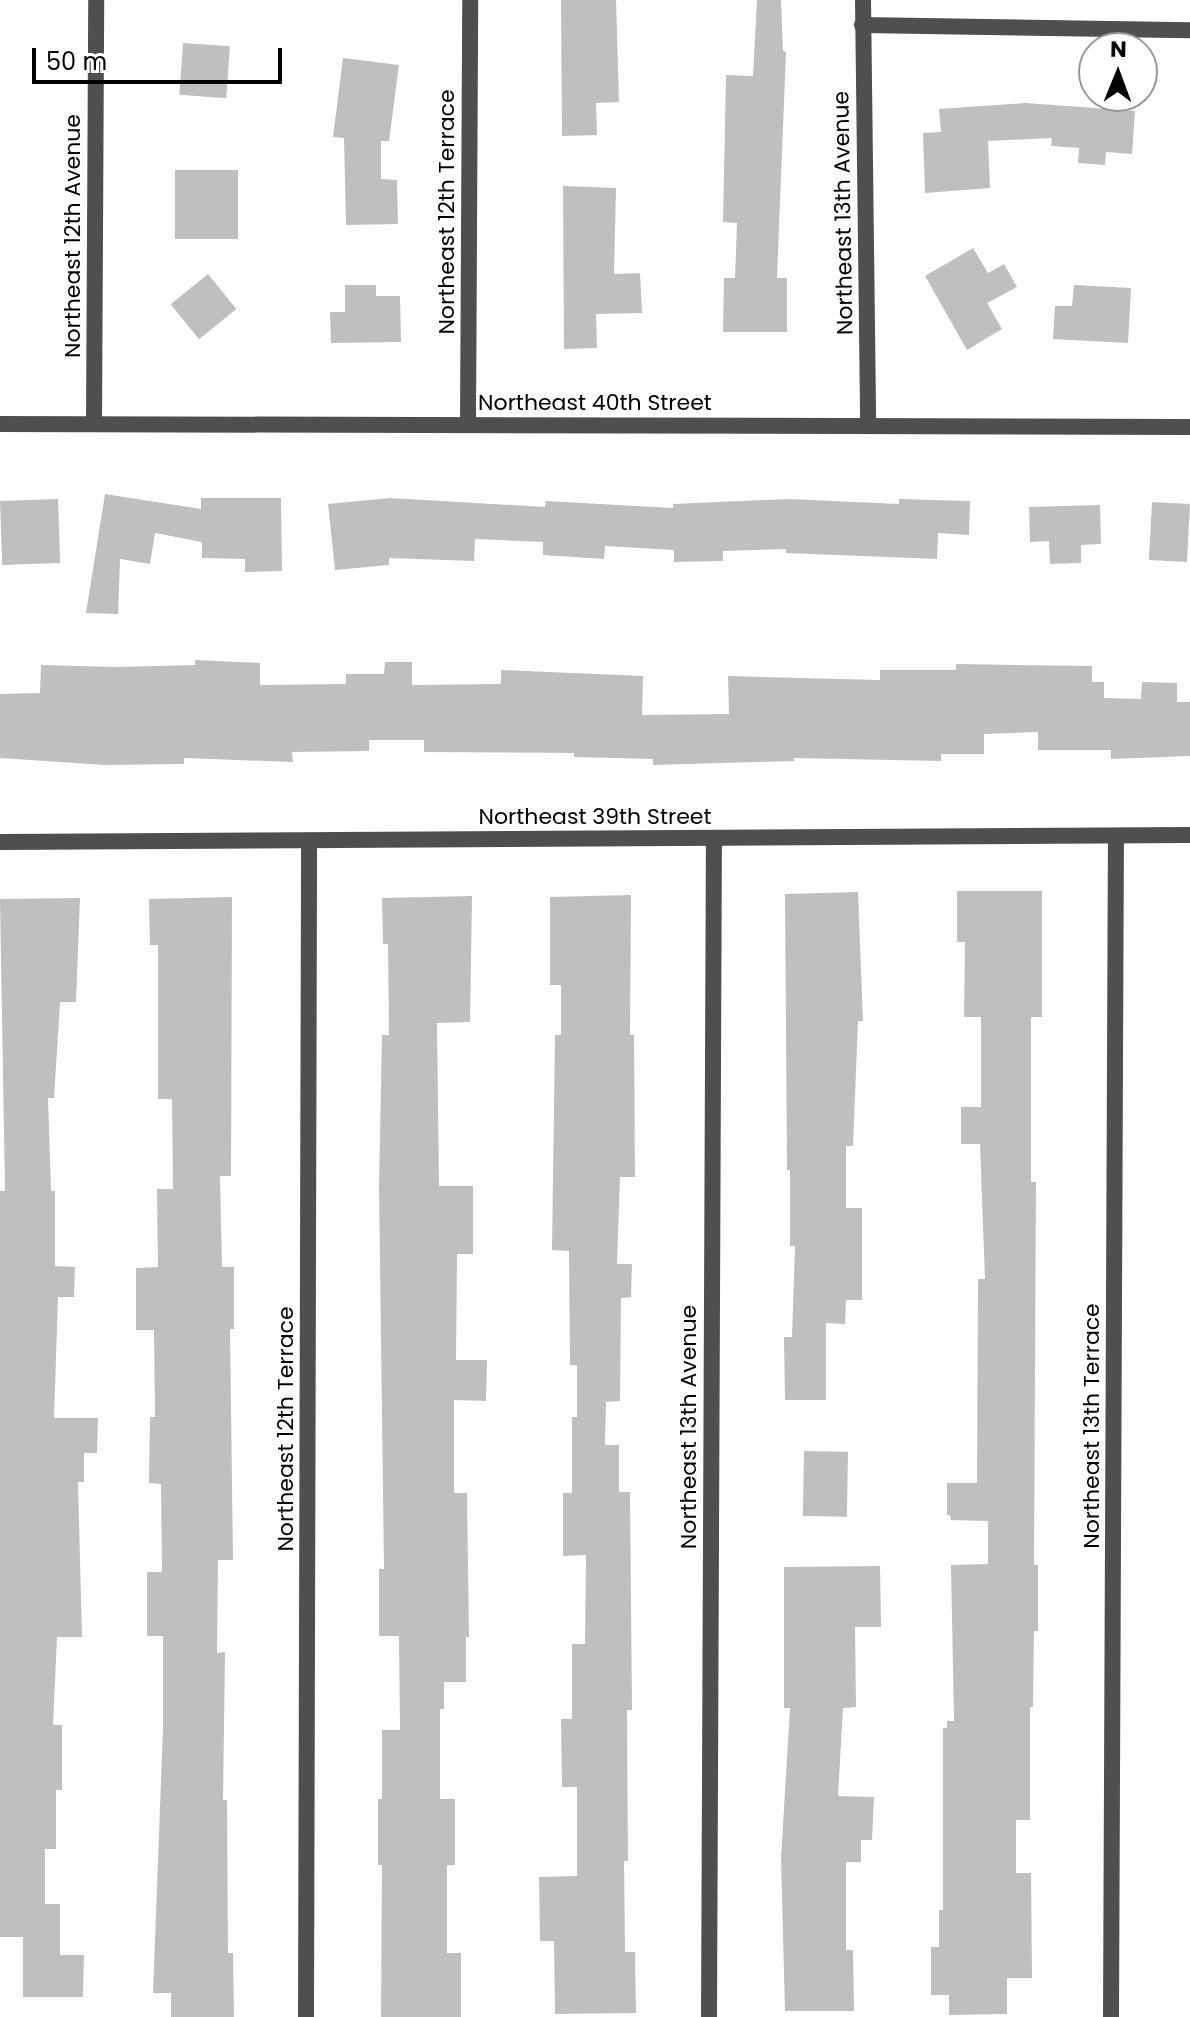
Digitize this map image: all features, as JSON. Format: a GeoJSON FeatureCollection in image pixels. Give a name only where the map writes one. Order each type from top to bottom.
{"type":"FeatureCollection","features":[{"type":"Feature","properties":{"kind":"street","name":"Northeast 12th Avenue"},"geometry":{"type":"LineString","coordinates":[[94,424],[96,0]]}},
{"type":"Feature","properties":{"kind":"street","name":"Northeast 12th Terrace"},"geometry":{"type":"LineString","coordinates":[[468,425],[470,0]]}},
{"type":"Feature","properties":{"kind":"street","name":"Northeast 13th Avenue"},"geometry":{"type":"LineString","coordinates":[[863,0],[868,426]]}},
{"type":"Feature","properties":{"kind":"street"},"geometry":{"type":"LineString","coordinates":[[862,25],[1190,30]]}},
{"type":"Feature","properties":{"kind":"street","name":"Northeast 40th Street"},"geometry":{"type":"LineString","coordinates":[[0,424],[1190,427]]}},
{"type":"Feature","properties":{"kind":"street","name":"Northeast 39th Street"},"geometry":{"type":"LineString","coordinates":[[0,842],[1190,835]]}},
{"type":"Feature","properties":{"kind":"street","name":"Northeast 13th Terrace"},"geometry":{"type":"LineString","coordinates":[[1111,2017],[1116,836]]}},
{"type":"Feature","properties":{"kind":"street","name":"Northeast 13th Avenue"},"geometry":{"type":"LineString","coordinates":[[709,2017],[714,838]]}},
{"type":"Feature","properties":{"kind":"street","name":"Northeast 12th Terrace"},"geometry":{"type":"LineString","coordinates":[[306,2017],[309,841]]}},
{"type":"Feature","properties":{"kind":"building"},"geometry":{"type":"Polygon","coordinates":[[[561,0],[616,0],[619,102],[596,103],[597,135],[562,136],[561,0]]]}},
{"type":"Feature","properties":{"kind":"building"},"geometry":{"type":"Polygon","coordinates":[[[757,0],[781,0],[783,51],[786,52],[777,278],[787,278],[787,332],[723,332],[724,278],[735,278],[737,223],[723,222],[726,75],[753,76],[757,0]]]}},
{"type":"Feature","properties":{"kind":"building"},"geometry":{"type":"Polygon","coordinates":[[[183,43],[230,46],[226,98],[179,95],[183,43]]]}},
{"type":"Feature","properties":{"kind":"building"},"geometry":{"type":"Polygon","coordinates":[[[343,58],[399,65],[389,141],[381,141],[381,179],[397,180],[398,224],[346,225],[344,138],[333,137],[343,58]]]}},
{"type":"Feature","properties":{"kind":"building"},"geometry":{"type":"Polygon","coordinates":[[[1026,103],[1078,107],[1078,112],[1135,112],[1132,154],[1106,152],[1105,165],[1078,163],[1079,148],[1051,146],[1052,138],[988,141],[990,188],[925,193],[923,133],[941,132],[939,109],[1026,103]]]}},
{"type":"Feature","properties":{"kind":"building"},"geometry":{"type":"Polygon","coordinates":[[[175,170],[238,170],[238,239],[175,239],[175,170]]]}},
{"type":"Feature","properties":{"kind":"building"},"geometry":{"type":"Polygon","coordinates":[[[563,186],[616,188],[614,274],[640,273],[642,313],[596,314],[597,348],[564,349],[563,186]]]}},
{"type":"Feature","properties":{"kind":"building"},"geometry":{"type":"Polygon","coordinates":[[[973,248],[988,273],[1004,264],[1017,287],[987,303],[1002,329],[967,350],[925,276],[973,248]]]}},
{"type":"Feature","properties":{"kind":"building"},"geometry":{"type":"Polygon","coordinates":[[[208,274],[236,309],[199,339],[171,304],[208,274]]]}},
{"type":"Feature","properties":{"kind":"building"},"geometry":{"type":"Polygon","coordinates":[[[345,285],[376,285],[376,296],[400,296],[401,342],[331,343],[330,312],[345,312],[345,285]]]}},
{"type":"Feature","properties":{"kind":"building"},"geometry":{"type":"Polygon","coordinates":[[[1074,285],[1131,288],[1128,343],[1053,339],[1055,306],[1072,306],[1074,285]]]}},
{"type":"Feature","properties":{"kind":"building"},"geometry":{"type":"Polygon","coordinates":[[[105,494],[201,509],[201,498],[281,498],[282,571],[245,572],[245,559],[202,558],[202,542],[155,533],[150,564],[120,559],[118,614],[86,613],[105,494]]]}},
{"type":"Feature","properties":{"kind":"building"},"geometry":{"type":"Polygon","coordinates":[[[390,498],[545,507],[546,501],[673,508],[673,504],[789,499],[899,504],[899,499],[970,501],[969,535],[938,533],[937,559],[786,553],[786,549],[723,551],[723,561],[674,562],[674,550],[605,546],[604,559],[543,555],[543,542],[475,539],[474,561],[389,558],[389,565],[335,570],[328,504],[390,498]]]}},
{"type":"Feature","properties":{"kind":"building"},"geometry":{"type":"Polygon","coordinates":[[[58,499],[60,563],[2,565],[0,501],[58,499]]]}},
{"type":"Feature","properties":{"kind":"building"},"geometry":{"type":"Polygon","coordinates":[[[1152,502],[1190,504],[1187,562],[1149,560],[1152,502]]]}},
{"type":"Feature","properties":{"kind":"building"},"geometry":{"type":"Polygon","coordinates":[[[1100,505],[1101,544],[1081,545],[1081,563],[1050,564],[1049,541],[1030,542],[1029,507],[1100,505]]]}},
{"type":"Feature","properties":{"kind":"building"},"geometry":{"type":"Polygon","coordinates":[[[195,660],[260,663],[260,685],[346,684],[346,674],[384,674],[385,662],[412,662],[412,685],[501,684],[501,670],[643,676],[642,715],[729,714],[728,676],[880,680],[880,670],[956,670],[956,664],[1092,666],[1092,682],[1104,682],[1104,698],[1141,699],[1142,682],[1177,683],[1177,702],[1190,702],[1190,756],[1111,759],[1111,750],[1038,750],[1038,732],[984,734],[984,754],[941,754],[941,761],[794,758],[794,761],[653,765],[653,759],[574,757],[574,753],[424,752],[424,740],[369,740],[369,751],[292,752],[293,762],[184,758],[184,764],[104,765],[0,758],[0,694],[40,693],[41,665],[195,665],[195,660]]]}},
{"type":"Feature","properties":{"kind":"building"},"geometry":{"type":"Polygon","coordinates":[[[957,891],[1042,891],[1042,1017],[1031,1017],[1031,1182],[1036,1182],[1034,1565],[1038,1565],[1038,1631],[1034,1631],[1033,1707],[1030,1707],[1030,1820],[1016,1820],[1016,1873],[1031,1873],[1032,1978],[1007,1978],[1007,2014],[949,2015],[949,1995],[931,1995],[931,1947],[939,1947],[939,1910],[943,1910],[943,1728],[947,1728],[947,1721],[954,1721],[951,1565],[988,1564],[988,1521],[951,1520],[947,1515],[947,1483],[977,1483],[978,1279],[985,1279],[980,1144],[961,1144],[961,1107],[981,1107],[981,1017],[964,1017],[965,942],[957,942],[957,891]]]}},
{"type":"Feature","properties":{"kind":"building"},"geometry":{"type":"Polygon","coordinates":[[[858,892],[863,1021],[858,1021],[853,1146],[846,1146],[846,1208],[862,1208],[862,1300],[846,1300],[845,1324],[826,1323],[826,1400],[785,1400],[784,1337],[792,1337],[795,1246],[790,1246],[790,1170],[787,1170],[785,894],[858,892]]]}},
{"type":"Feature","properties":{"kind":"building"},"geometry":{"type":"Polygon","coordinates":[[[631,895],[630,1035],[634,1035],[635,1177],[620,1177],[617,1264],[632,1264],[631,1297],[621,1298],[620,1401],[606,1402],[605,1445],[619,1445],[619,1492],[630,1492],[632,1710],[627,1710],[625,1952],[635,1952],[636,2013],[555,2014],[554,1941],[540,1941],[539,1877],[577,1876],[577,1787],[562,1787],[561,1719],[572,1719],[572,1644],[585,1644],[586,1555],[563,1556],[563,1493],[572,1493],[572,1417],[577,1417],[577,1365],[570,1365],[569,1251],[552,1250],[555,1035],[561,1035],[561,985],[550,985],[550,897],[631,895]]]}},
{"type":"Feature","properties":{"kind":"building"},"geometry":{"type":"Polygon","coordinates":[[[472,896],[470,1022],[437,1023],[439,1186],[473,1186],[473,1254],[457,1254],[456,1360],[487,1360],[486,1401],[454,1400],[454,1493],[467,1493],[469,1637],[466,1637],[466,1682],[444,1682],[444,1709],[440,1709],[440,1799],[455,1799],[455,1865],[447,1865],[447,1953],[461,1953],[461,2017],[381,2017],[382,1865],[378,1865],[378,1799],[382,1799],[382,1730],[400,1730],[399,1636],[379,1636],[379,1569],[384,1569],[379,1186],[382,1035],[389,1035],[388,944],[383,944],[382,898],[472,896]]]}},
{"type":"Feature","properties":{"kind":"building"},"geometry":{"type":"Polygon","coordinates":[[[232,897],[231,1176],[220,1176],[222,1267],[234,1267],[234,1329],[230,1329],[233,1560],[218,1560],[217,1653],[225,1652],[223,1800],[227,1800],[228,1953],[233,1953],[234,2017],[171,2017],[171,1993],[153,1993],[163,1728],[163,1636],[147,1636],[147,1572],[162,1572],[161,1484],[149,1483],[150,1417],[155,1417],[154,1330],[136,1330],[136,1268],[158,1267],[157,1189],[173,1189],[172,1099],[158,1099],[158,945],[150,945],[149,899],[232,897]]]}},
{"type":"Feature","properties":{"kind":"building"},"geometry":{"type":"Polygon","coordinates":[[[80,898],[76,1002],[60,1002],[54,1098],[48,1098],[51,1191],[55,1191],[55,1266],[75,1267],[74,1297],[58,1297],[54,1418],[98,1418],[97,1453],[84,1453],[84,1482],[78,1482],[82,1637],[57,1637],[53,1725],[62,1725],[62,1790],[56,1790],[56,1849],[45,1849],[45,1904],[60,1904],[60,1955],[84,1955],[83,1997],[23,1997],[23,1937],[0,1937],[0,1191],[5,1191],[0,899],[80,898]]]}},
{"type":"Feature","properties":{"kind":"building"},"geometry":{"type":"Polygon","coordinates":[[[804,1451],[848,1452],[847,1517],[803,1516],[804,1451]]]}},
{"type":"Feature","properties":{"kind":"building"},"geometry":{"type":"Polygon","coordinates":[[[880,1566],[881,1627],[855,1627],[856,1707],[843,1708],[838,1796],[874,1797],[872,1840],[861,1840],[861,1862],[846,1862],[846,1950],[853,1950],[854,2011],[785,2011],[781,1859],[790,1708],[784,1708],[784,1567],[880,1566]]]}}]}
